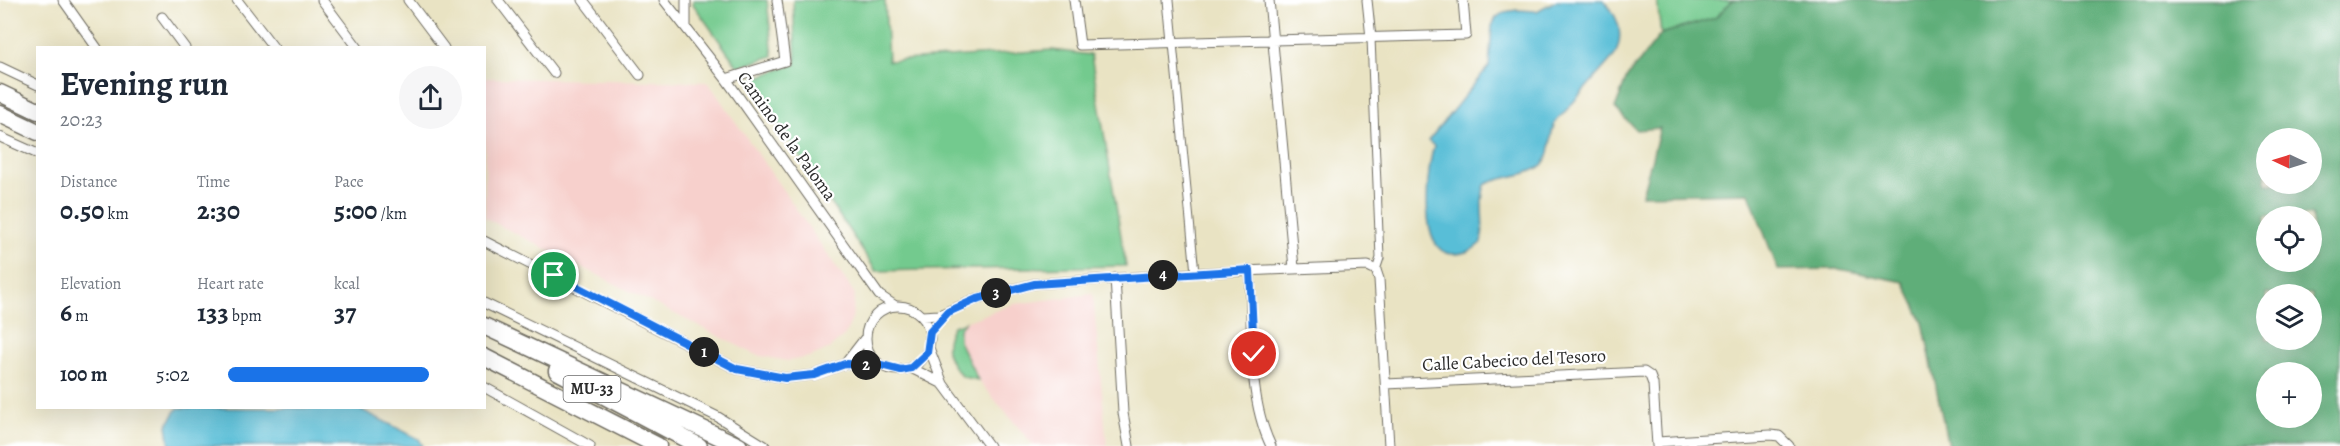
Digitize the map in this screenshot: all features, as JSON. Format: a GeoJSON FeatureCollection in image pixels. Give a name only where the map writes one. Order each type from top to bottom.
{"type":"FeatureCollection","features":[{"type":"Feature","properties":{"kind":"highway"},"geometry":{"type":"LineString","coordinates":[[0,93],[36,110]]}},
{"type":"Feature","properties":{"kind":"highway"},"geometry":{"type":"LineString","coordinates":[[0,114],[36,131]]}},
{"type":"Feature","properties":{"kind":"highway"},"geometry":{"type":"LineString","coordinates":[[486,327],[739,446]]}},
{"type":"Feature","properties":{"kind":"highway","name":"MU-33"},"geometry":{"type":"LineString","coordinates":[[486,334],[699,446]]}},
{"type":"Feature","properties":{"kind":"highway","name":"MU-33"},"geometry":{"type":"LineString","coordinates":[[486,358],[658,446]]}},
{"type":"Feature","properties":{"kind":"highway"},"geometry":{"type":"LineString","coordinates":[[617,425],[624,441],[633,446]]}},
{"type":"Feature","properties":{"kind":"street"},"geometry":{"type":"LineString","coordinates":[[63,0],[96,46]]}},
{"type":"Feature","properties":{"kind":"street"},"geometry":{"type":"LineString","coordinates":[[237,0],[272,46]]}},
{"type":"Feature","properties":{"kind":"street"},"geometry":{"type":"LineString","coordinates":[[322,0],[356,46]]}},
{"type":"Feature","properties":{"kind":"street"},"geometry":{"type":"LineString","coordinates":[[408,0],[442,46]]}},
{"type":"Feature","properties":{"kind":"street"},"geometry":{"type":"LineString","coordinates":[[498,0],[554,74]]}},
{"type":"Feature","properties":{"kind":"street"},"geometry":{"type":"LineString","coordinates":[[583,0],[640,75]]}},
{"type":"Feature","properties":{"kind":"street","name":"Camino de la Paloma"},"geometry":{"type":"LineString","coordinates":[[664,0],[726,79],[879,295],[894,305]]}},
{"type":"Feature","properties":{"kind":"street"},"geometry":{"type":"LineString","coordinates":[[686,0],[686,27]]}},
{"type":"Feature","properties":{"kind":"street"},"geometry":{"type":"LineString","coordinates":[[726,79],[785,61],[777,0]]}},
{"type":"Feature","properties":{"kind":"street"},"geometry":{"type":"LineString","coordinates":[[1074,0],[1080,45],[1466,35],[1463,0]]}},
{"type":"Feature","properties":{"kind":"street"},"geometry":{"type":"LineString","coordinates":[[1169,0],[1195,273]]}},
{"type":"Feature","properties":{"kind":"street"},"geometry":{"type":"LineString","coordinates":[[1269,0],[1294,268]]}},
{"type":"Feature","properties":{"kind":"street"},"geometry":{"type":"LineString","coordinates":[[1367,0],[1371,38],[1380,258],[1376,270],[1379,279],[1389,446]]}},
{"type":"Feature","properties":{"kind":"street"},"geometry":{"type":"LineString","coordinates":[[162,17],[184,46]]}},
{"type":"Feature","properties":{"kind":"street"},"geometry":{"type":"LineString","coordinates":[[0,67],[36,84]]}},
{"type":"Feature","properties":{"kind":"street"},"geometry":{"type":"LineString","coordinates":[[0,137],[36,153]]}},
{"type":"Feature","properties":{"kind":"street"},"geometry":{"type":"LineString","coordinates":[[486,242],[737,369],[785,378],[814,375],[845,364],[881,365]]}},
{"type":"Feature","properties":{"kind":"street"},"geometry":{"type":"LineString","coordinates":[[922,316],[948,312],[977,299],[1034,284],[1294,268],[1368,266],[1376,270]]}},
{"type":"Feature","properties":{"kind":"street"},"geometry":{"type":"LineString","coordinates":[[1250,270],[1257,404],[1263,430],[1271,446]]}},
{"type":"Feature","properties":{"kind":"street"},"geometry":{"type":"LineString","coordinates":[[1115,278],[1123,413],[1129,446]]}},
{"type":"Feature","properties":{"kind":"street","name":"Camino de la Paloma"},"geometry":{"type":"LineString","coordinates":[[879,295],[881,310]]}},
{"type":"Feature","properties":{"kind":"street"},"geometry":{"type":"LineString","coordinates":[[486,304],[718,417],[765,446]]}},
{"type":"Feature","properties":{"kind":"street"},"geometry":{"type":"LineString","coordinates":[[845,364],[866,337],[871,321],[881,310],[894,305],[907,306],[922,316],[930,332],[929,348],[943,384],[989,446]]}},
{"type":"Feature","properties":{"kind":"street"},"geometry":{"type":"LineString","coordinates":[[930,332],[948,312]]}},
{"type":"Feature","properties":{"kind":"street"},"geometry":{"type":"LineString","coordinates":[[866,337],[867,348],[881,365],[891,370],[911,368],[920,362],[929,348]]}},
{"type":"Feature","properties":{"kind":"street"},"geometry":{"type":"LineString","coordinates":[[911,368],[943,384]]}},
{"type":"Feature","properties":{"kind":"street","name":"Calle Cabecico del Tesoro"},"geometry":{"type":"LineString","coordinates":[[1386,384],[1644,372],[1650,376],[1653,384],[1657,444]]}},
{"type":"Feature","properties":{"kind":"street"},"geometry":{"type":"LineString","coordinates":[[486,388],[591,446]]}},
{"type":"Feature","properties":{"kind":"street"},"geometry":{"type":"LineString","coordinates":[[1657,444],[1770,435],[1787,443]]}},
{"type":"Feature","properties":{"kind":"shaded area"},"geometry":{"type":"Polygon","coordinates":[[[486,78],[708,82],[855,294],[852,319],[845,335],[830,348],[810,357],[788,361],[756,355],[486,219],[486,78]]]}},
{"type":"Feature","properties":{"kind":"shaded area"},"geometry":{"type":"Polygon","coordinates":[[[1093,294],[1107,446],[1034,446],[978,380],[959,341],[959,329],[965,322],[1014,304],[1093,294]]]}},
{"type":"Feature","properties":{"kind":"green space"},"geometry":{"type":"Polygon","coordinates":[[[693,0],[767,0],[773,56],[738,67],[693,4],[693,0]]]}},
{"type":"Feature","properties":{"kind":"green space"},"geometry":{"type":"Polygon","coordinates":[[[793,0],[885,0],[888,61],[1052,50],[1091,55],[1126,266],[876,271],[749,80],[796,64],[793,0]]]}},
{"type":"Feature","properties":{"kind":"green space"},"geometry":{"type":"Polygon","coordinates":[[[1657,0],[1733,0],[1715,18],[1661,34],[1657,0]]]}},
{"type":"Feature","properties":{"kind":"green space"},"geometry":{"type":"Polygon","coordinates":[[[1733,0],[2340,0],[2340,446],[1948,446],[1923,322],[1904,282],[1839,269],[1778,270],[1749,193],[1642,195],[1660,128],[1636,130],[1615,108],[1627,77],[1661,34],[1715,18],[1733,0]]]}},
{"type":"Feature","properties":{"kind":"green space"},"geometry":{"type":"Polygon","coordinates":[[[965,322],[959,329],[959,341],[978,380],[963,377],[953,365],[948,353],[949,333],[953,326],[965,322]]]}},
{"type":"Feature","properties":{"kind":"water"},"geometry":{"type":"Polygon","coordinates":[[[1557,0],[1604,0],[1616,19],[1620,32],[1615,55],[1555,123],[1548,156],[1544,163],[1529,172],[1485,185],[1482,199],[1481,243],[1471,250],[1460,253],[1452,254],[1441,250],[1433,239],[1429,225],[1427,189],[1434,146],[1428,141],[1489,66],[1492,26],[1496,18],[1504,12],[1537,11],[1557,0]]]}},
{"type":"Feature","properties":{"kind":"water"},"geometry":{"type":"Polygon","coordinates":[[[177,409],[360,409],[419,439],[423,446],[170,446],[167,425],[177,409]]]}},
{"type":"Feature","properties":{"kind":"route"},"geometry":{"type":"LineString","coordinates":[[554,275],[737,369],[766,376],[795,378],[814,375],[845,364],[881,365],[891,370],[911,368],[927,353],[930,332],[948,312],[977,299],[1007,290],[1034,284],[1250,270],[1254,354]]}}]}
